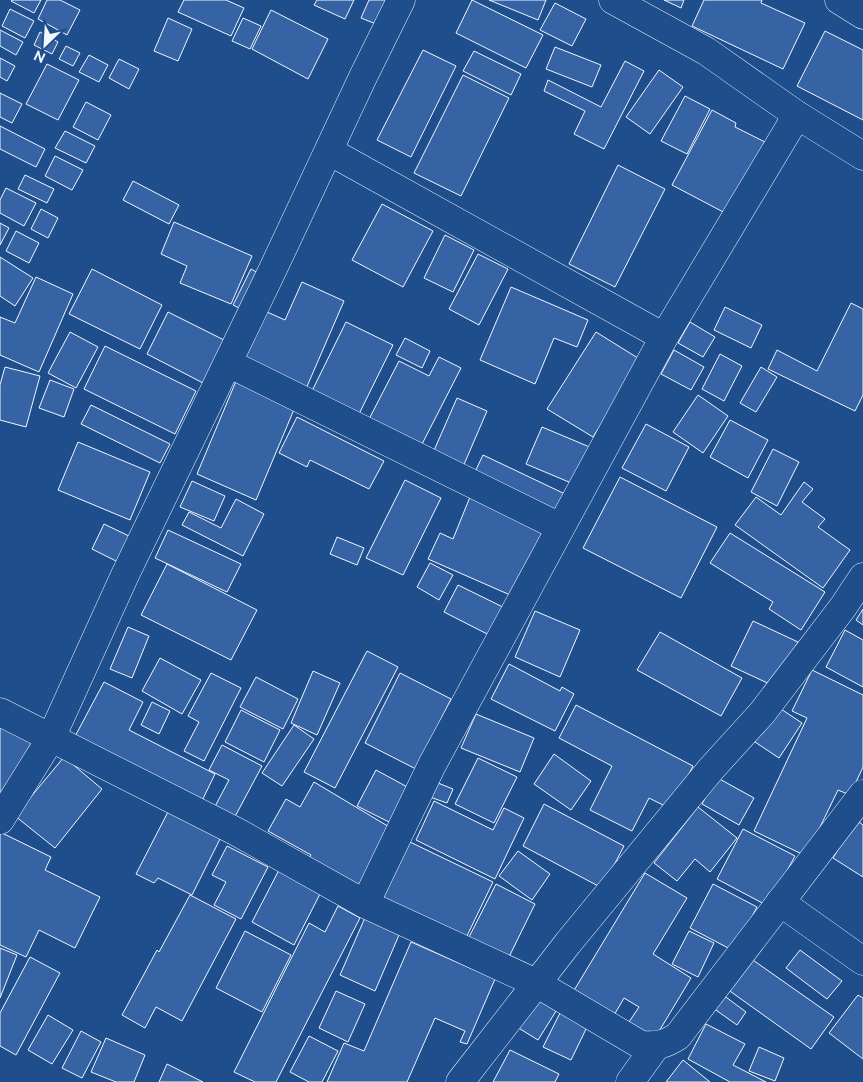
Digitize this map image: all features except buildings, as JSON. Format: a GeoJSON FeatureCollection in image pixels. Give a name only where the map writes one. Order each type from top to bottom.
{"type":"FeatureCollection","features":[{"type":"Feature","properties":{"kind":"street"},"geometry":{"type":"LineString","coordinates":[[0,820],[51,738],[125,575],[401,0]]}},
{"type":"Feature","properties":{"kind":"street"},"geometry":{"type":"LineString","coordinates":[[613,0],[706,51],[797,115],[863,156]]}},
{"type":"Feature","properties":{"kind":"street"},"geometry":{"type":"LineString","coordinates":[[839,0],[863,15]]}},
{"type":"Feature","properties":{"kind":"street"},"geometry":{"type":"LineString","coordinates":[[365,904],[432,765],[664,337],[797,115]]}},
{"type":"Feature","properties":{"kind":"street"},"geometry":{"type":"LineString","coordinates":[[329,151],[664,337]]}},
{"type":"Feature","properties":{"kind":"street"},"geometry":{"type":"LineString","coordinates":[[228,363],[560,528]]}},
{"type":"Feature","properties":{"kind":"street"},"geometry":{"type":"LineString","coordinates":[[460,1082],[536,983],[711,769],[762,713],[843,607],[863,577]]}},
{"type":"Feature","properties":{"kind":"street"},"geometry":{"type":"LineString","coordinates":[[0,712],[237,832],[365,904],[536,983],[641,1045],[656,1046],[678,1036],[863,794]]}},
{"type":"Feature","properties":{"kind":"street"},"geometry":{"type":"LineString","coordinates":[[780,902],[863,962]]}},
{"type":"Feature","properties":{"kind":"street"},"geometry":{"type":"LineString","coordinates":[[630,1082],[656,1046]]}}]}
